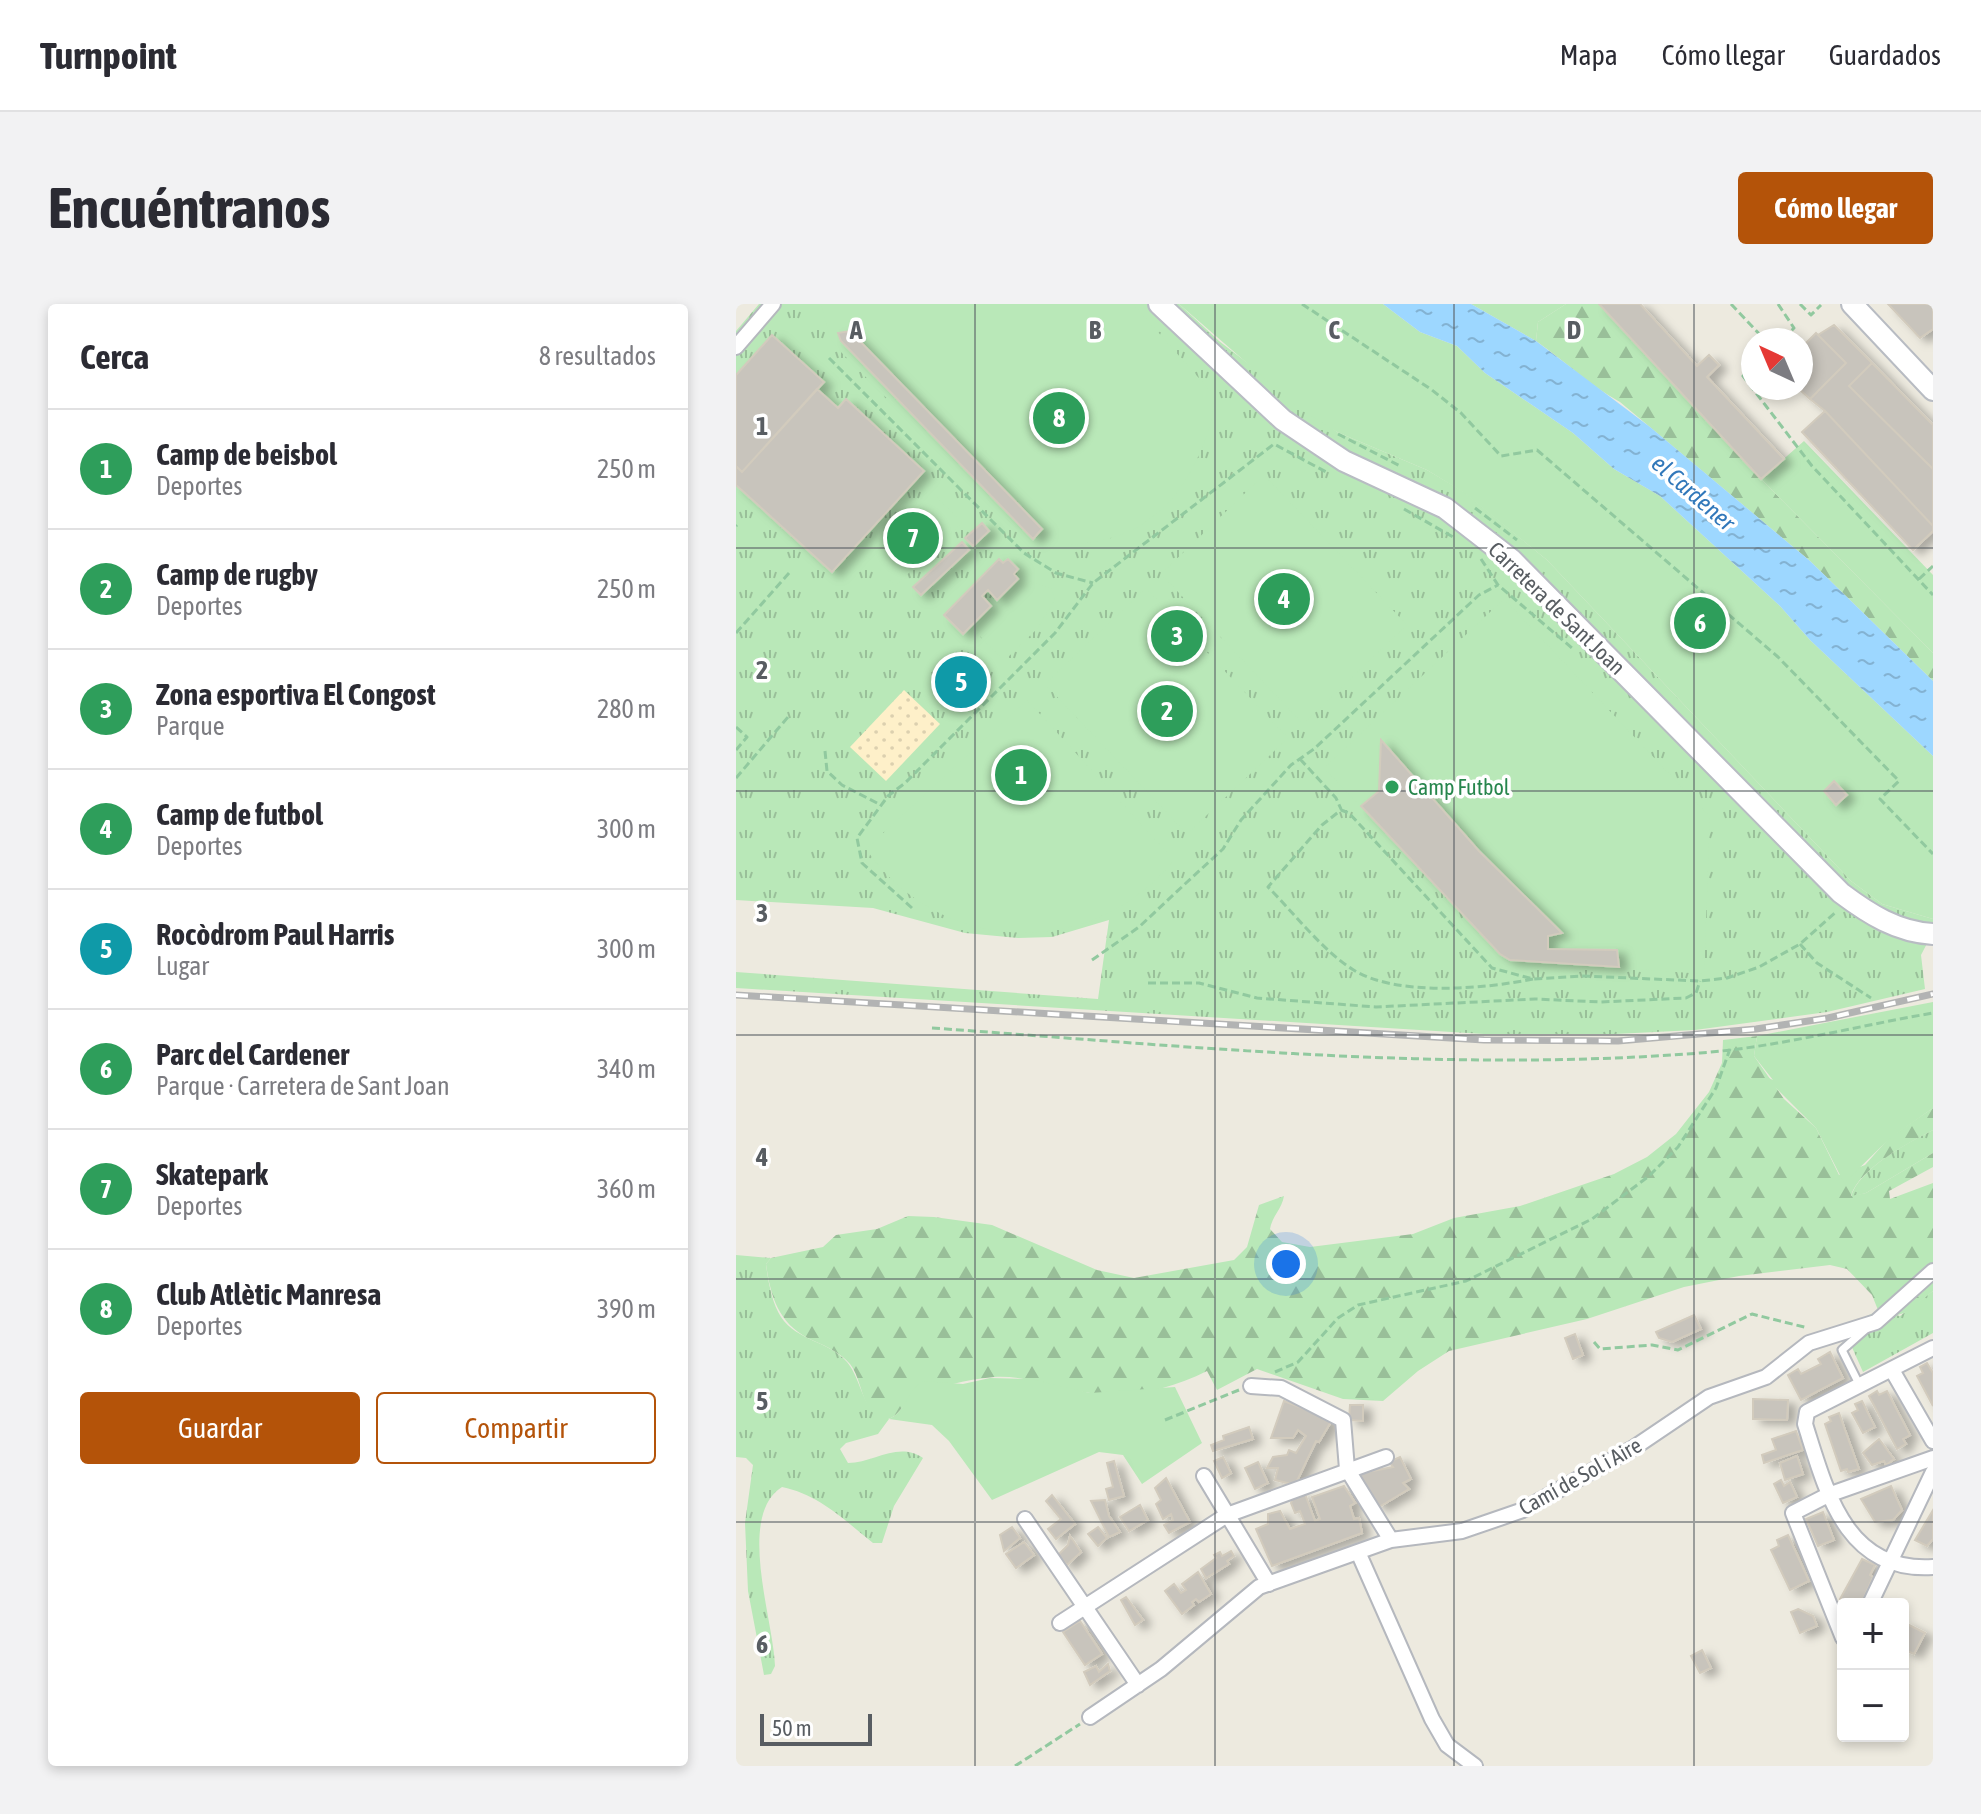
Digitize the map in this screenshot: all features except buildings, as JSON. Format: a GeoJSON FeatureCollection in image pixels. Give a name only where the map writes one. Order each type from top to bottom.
{"type":"FeatureCollection","features":[{"type":"Feature","properties":{"kind":"street"},"geometry":{"type":"LineString","coordinates":[[736,347],[773,304]]}},
{"type":"Feature","properties":{"kind":"street","name":"Carretera de Sant Joan"},"geometry":{"type":"LineString","coordinates":[[1159,304],[1283,420],[1344,461],[1445,508],[1512,560],[1841,893],[1881,919],[1913,933],[1933,934]]}},
{"type":"Feature","properties":{"kind":"street"},"geometry":{"type":"LineString","coordinates":[[1852,304],[1933,390]]}},
{"type":"Feature","properties":{"kind":"street","name":"Camí de Sol i Aire"},"geometry":{"type":"LineString","coordinates":[[1090,1717],[1138,1685],[1259,1587],[1391,1540],[1462,1531],[1523,1510],[1635,1447],[1709,1397],[1766,1377],[1809,1343],[1870,1324],[1933,1271]]}},
{"type":"Feature","properties":{"kind":"street"},"geometry":{"type":"LineString","coordinates":[[1933,1348],[1807,1412],[1805,1424],[1828,1495],[1840,1520],[1864,1547],[1912,1568],[1933,1567]]}},
{"type":"Feature","properties":{"kind":"street"},"geometry":{"type":"LineString","coordinates":[[1892,1370],[1933,1441]]}},
{"type":"Feature","properties":{"kind":"street"},"geometry":{"type":"LineString","coordinates":[[1258,1385],[1281,1388],[1343,1420],[1347,1469],[1391,1540]]}},
{"type":"Feature","properties":{"kind":"street"},"geometry":{"type":"LineString","coordinates":[[1060,1623],[1227,1515],[1386,1457]]}},
{"type":"Feature","properties":{"kind":"street"},"geometry":{"type":"LineString","coordinates":[[1837,1623],[1793,1513],[1828,1495],[1933,1458]]}},
{"type":"Feature","properties":{"kind":"street"},"geometry":{"type":"LineString","coordinates":[[1873,1598],[1933,1472]]}},
{"type":"Feature","properties":{"kind":"street"},"geometry":{"type":"LineString","coordinates":[[1204,1476],[1269,1584]]}},
{"type":"Feature","properties":{"kind":"street"},"geometry":{"type":"LineString","coordinates":[[1025,1519],[1138,1685]]}},
{"type":"Feature","properties":{"kind":"street"},"geometry":{"type":"LineString","coordinates":[[1358,1552],[1432,1719],[1447,1745],[1475,1766]]}},
{"type":"Feature","properties":{"kind":"lane"},"geometry":{"type":"LineString","coordinates":[[1860,1386],[1842,1350],[1856,1341],[1870,1324]]}},
{"type":"Feature","properties":{"kind":"path"},"geometry":{"type":"LineString","coordinates":[[1302,304],[1432,390],[1461,413],[1501,456],[1537,450],[1778,657],[1899,781],[1880,799],[1933,854]]}},
{"type":"Feature","properties":{"kind":"path"},"geometry":{"type":"LineString","coordinates":[[1731,304],[1754,328]]}},
{"type":"Feature","properties":{"kind":"path"},"geometry":{"type":"LineString","coordinates":[[1778,304],[1794,328]]}},
{"type":"Feature","properties":{"kind":"path"},"geometry":{"type":"LineString","coordinates":[[1800,304],[1811,315],[1821,305]]}},
{"type":"Feature","properties":{"kind":"path"},"geometry":{"type":"LineString","coordinates":[[829,358],[1024,553],[1056,573],[1093,583]]}},
{"type":"Feature","properties":{"kind":"path"},"geometry":{"type":"LineString","coordinates":[[1761,400],[1812,466],[1933,595]]}},
{"type":"Feature","properties":{"kind":"path"},"geometry":{"type":"LineString","coordinates":[[912,908],[862,863],[857,838],[881,805],[1055,633],[1093,583],[1274,444],[1337,478]]}},
{"type":"Feature","properties":{"kind":"path"},"geometry":{"type":"LineString","coordinates":[[1403,509],[1462,544]]}},
{"type":"Feature","properties":{"kind":"path"},"geometry":{"type":"LineString","coordinates":[[1092,960],[1139,927],[1223,849],[1241,820],[1300,759],[1479,595],[1498,585],[1471,551]]}},
{"type":"Feature","properties":{"kind":"path"},"geometry":{"type":"LineString","coordinates":[[1919,579],[1933,566]]}},
{"type":"Feature","properties":{"kind":"path"},"geometry":{"type":"LineString","coordinates":[[736,633],[790,572]]}},
{"type":"Feature","properties":{"kind":"path"},"geometry":{"type":"LineString","coordinates":[[736,778],[788,717]]}},
{"type":"Feature","properties":{"kind":"path"},"geometry":{"type":"LineString","coordinates":[[736,727],[747,737],[736,750]]}},
{"type":"Feature","properties":{"kind":"path"},"geometry":{"type":"LineString","coordinates":[[825,751],[827,771],[842,785],[881,805]]}},
{"type":"Feature","properties":{"kind":"path"},"geometry":{"type":"LineString","coordinates":[[1300,759],[1336,798],[1341,810],[1349,813],[1492,968],[1533,979]]}},
{"type":"Feature","properties":{"kind":"path"},"geometry":{"type":"LineString","coordinates":[[1341,810],[1322,825],[1268,887],[1349,968],[1375,982],[1495,987],[1533,979],[1582,976],[1700,981],[1759,967],[1800,944],[1840,908]]}},
{"type":"Feature","properties":{"kind":"path"},"geometry":{"type":"LineString","coordinates":[[1800,944],[1817,963],[1871,998]]}},
{"type":"Feature","properties":{"kind":"path"},"geometry":{"type":"LineString","coordinates":[[1148,983],[1199,983],[1257,998],[1376,1007],[1535,999],[1601,1002],[1686,998],[1696,993],[1700,981]]}},
{"type":"Feature","properties":{"kind":"path"},"geometry":{"type":"LineString","coordinates":[[932,1028],[1471,1062],[1703,1053],[1819,1036],[1887,1019],[1933,1013]]}},
{"type":"Feature","properties":{"kind":"path"},"geometry":{"type":"LineString","coordinates":[[1165,1420],[1258,1385],[1267,1377],[1298,1362],[1338,1318],[1358,1305],[1466,1281],[1592,1219],[1649,1176],[1678,1147],[1716,1088],[1730,1049]]}},
{"type":"Feature","properties":{"kind":"path"},"geometry":{"type":"LineString","coordinates":[[1594,1342],[1600,1349],[1652,1345],[1678,1350],[1752,1314],[1817,1331]]}},
{"type":"Feature","properties":{"kind":"path"},"geometry":{"type":"LineString","coordinates":[[1015,1766],[1090,1717]]}},
{"type":"Feature","properties":{"kind":"green space"},"geometry":{"type":"Polygon","coordinates":[[[759,304],[1179,304],[1219,341],[1337,432],[1427,470],[1464,492],[1547,560],[1851,881],[1882,904],[1933,919],[1933,932],[1921,955],[1925,989],[1827,1012],[1695,1030],[1615,1034],[1484,1034],[736,988],[736,972],[1098,999],[1109,920],[1052,937],[1018,938],[965,933],[873,908],[736,900],[736,331],[759,304]]]}},
{"type":"Feature","properties":{"kind":"green space"},"geometry":{"type":"Polygon","coordinates":[[[821,304],[1133,304],[1213,394],[1212,419],[1207,436],[1183,484],[1168,504],[1150,519],[1108,539],[1059,545],[1031,544],[838,349],[830,338],[821,304]]]}},
{"type":"Feature","properties":{"kind":"green space"},"geometry":{"type":"Polygon","coordinates":[[[1179,304],[1383,304],[1420,332],[1457,346],[1485,373],[1573,433],[1614,469],[1660,496],[1780,606],[1810,640],[1933,756],[1933,919],[1882,904],[1851,881],[1547,560],[1463,492],[1427,470],[1337,432],[1300,409],[1179,304]]]}},
{"type":"Feature","properties":{"kind":"green space"},"geometry":{"type":"Polygon","coordinates":[[[1471,304],[1566,304],[1538,322],[1536,341],[1471,304]]]}},
{"type":"Feature","properties":{"kind":"green space"},"geometry":{"type":"Polygon","coordinates":[[[1566,304],[1599,304],[1761,479],[1933,653],[1933,681],[1810,561],[1620,402],[1598,389],[1536,341],[1538,322],[1566,304]]]}},
{"type":"Feature","properties":{"kind":"green space"},"geometry":{"type":"Polygon","coordinates":[[[1804,441],[1933,575],[1933,653],[1761,479],[1804,441]]]}},
{"type":"Feature","properties":{"kind":"green space"},"geometry":{"type":"Polygon","coordinates":[[[1264,475],[1407,625],[1303,724],[1161,574],[1264,475]]]}},
{"type":"Feature","properties":{"kind":"green space"},"geometry":{"type":"Polygon","coordinates":[[[930,490],[962,523],[895,586],[864,553],[930,490]]]}},
{"type":"Feature","properties":{"kind":"green space"},"geometry":{"type":"Polygon","coordinates":[[[1030,581],[1051,588],[1055,599],[1038,628],[1004,661],[974,630],[1030,581]]]}},
{"type":"Feature","properties":{"kind":"green space"},"geometry":{"type":"Polygon","coordinates":[[[1146,588],[1288,738],[1187,834],[1045,684],[1146,588]]]}},
{"type":"Feature","properties":{"kind":"green space"},"geometry":{"type":"Polygon","coordinates":[[[1504,599],[1710,817],[1704,974],[1510,960],[1500,954],[1324,768],[1504,599]]]}},
{"type":"Feature","properties":{"kind":"green space"},"geometry":{"type":"Polygon","coordinates":[[[1027,700],[1174,860],[1141,893],[1102,916],[1060,929],[1017,932],[974,926],[934,910],[897,884],[866,849],[1027,700]]]}},
{"type":"Feature","properties":{"kind":"green space"},"geometry":{"type":"Polygon","coordinates":[[[1933,1002],[1933,1108],[1889,1139],[1844,1183],[1816,1128],[1764,1076],[1773,1080],[1754,1056],[1757,1036],[1933,1002]]]}},
{"type":"Feature","properties":{"kind":"green space"},"geometry":{"type":"Polygon","coordinates":[[[1757,1036],[1754,1056],[1784,1099],[1816,1128],[1839,1175],[1865,1165],[1889,1138],[1933,1108],[1933,1130],[1874,1166],[1851,1196],[1866,1193],[1933,1153],[1933,1167],[1889,1191],[1890,1199],[1933,1183],[1933,1291],[1907,1312],[1882,1320],[1872,1295],[1847,1269],[1830,1265],[1739,1276],[1684,1287],[1587,1319],[1449,1351],[1418,1371],[1383,1401],[1343,1399],[1257,1369],[1217,1390],[1207,1371],[1165,1387],[1121,1395],[1078,1391],[1019,1378],[994,1377],[952,1384],[922,1394],[909,1401],[890,1419],[885,1419],[869,1407],[850,1364],[834,1351],[793,1328],[779,1310],[771,1289],[766,1264],[771,1258],[823,1247],[836,1235],[877,1229],[908,1216],[992,1225],[1097,1270],[1134,1278],[1234,1260],[1247,1247],[1259,1205],[1284,1196],[1270,1229],[1282,1242],[1310,1247],[1413,1234],[1454,1218],[1520,1206],[1614,1174],[1647,1157],[1676,1134],[1709,1092],[1722,1063],[1723,1040],[1757,1036]]]}},
{"type":"Feature","properties":{"kind":"green space"},"geometry":{"type":"Polygon","coordinates":[[[1933,1130],[1933,1153],[1866,1193],[1851,1197],[1863,1176],[1874,1167],[1898,1149],[1933,1130]]]}},
{"type":"Feature","properties":{"kind":"green space"},"geometry":{"type":"Polygon","coordinates":[[[736,1255],[771,1258],[766,1264],[768,1277],[781,1317],[796,1331],[840,1355],[852,1369],[873,1411],[889,1419],[878,1434],[846,1443],[840,1449],[848,1463],[895,1452],[914,1453],[923,1458],[894,1506],[882,1543],[873,1543],[831,1509],[796,1491],[782,1487],[768,1501],[761,1521],[759,1545],[775,1666],[771,1674],[764,1675],[748,1591],[745,1523],[753,1465],[746,1458],[736,1457],[736,1255]]]}},
{"type":"Feature","properties":{"kind":"green space"},"geometry":{"type":"Polygon","coordinates":[[[1933,1291],[1933,1333],[1863,1372],[1843,1327],[1878,1311],[1900,1316],[1933,1291]]]}},
{"type":"Feature","properties":{"kind":"green space"},"geometry":{"type":"Polygon","coordinates":[[[990,1378],[1031,1379],[1090,1393],[1175,1387],[1202,1443],[1142,1484],[1123,1455],[1099,1452],[992,1500],[949,1441],[932,1425],[889,1419],[900,1411],[913,1389],[923,1381],[963,1384],[990,1378]]]}},
{"type":"Feature","properties":{"kind":"sand"},"geometry":{"type":"Polygon","coordinates":[[[904,690],[940,724],[886,781],[850,747],[904,690]]]}},
{"type":"Feature","properties":{"kind":"water","name":"el Cardener"},"geometry":{"type":"Polygon","coordinates":[[[1383,304],[1471,304],[1536,341],[1650,427],[1810,561],[1933,681],[1933,756],[1810,640],[1780,606],[1660,496],[1614,469],[1573,433],[1485,373],[1457,346],[1420,332],[1383,304]]]}},
{"type":"Feature","properties":{"kind":"railway"},"geometry":{"type":"LineString","coordinates":[[736,995],[1484,1040],[1618,1041],[1756,1029],[1828,1018],[1933,994]]}},
{"type":"Feature","properties":{"kind":"place","name":"Club Atlètic Manresa"},"geometry":{"type":"Point","coordinates":[1059,418]}},
{"type":"Feature","properties":{"kind":"place","name":"Skatepark"},"geometry":{"type":"Point","coordinates":[913,538]}},
{"type":"Feature","properties":{"kind":"place","name":"Camp de futbol"},"geometry":{"type":"Point","coordinates":[1284,599]}},
{"type":"Feature","properties":{"kind":"place","name":"Parc del Cardener"},"geometry":{"type":"Point","coordinates":[1700,623]}},
{"type":"Feature","properties":{"kind":"place","name":"Zona esportiva El Congost"},"geometry":{"type":"Point","coordinates":[1177,636]}},
{"type":"Feature","properties":{"kind":"place","name":"Rocòdrom Paul Harris"},"geometry":{"type":"Point","coordinates":[961,682]}},
{"type":"Feature","properties":{"kind":"place","name":"Camp de rugby"},"geometry":{"type":"Point","coordinates":[1167,711]}},
{"type":"Feature","properties":{"kind":"place","name":"Camp de beisbol"},"geometry":{"type":"Point","coordinates":[1021,775]}},
{"type":"Feature","properties":{"kind":"place","name":"Camp Futbol"},"geometry":{"type":"Point","coordinates":[1392,787]}}]}
